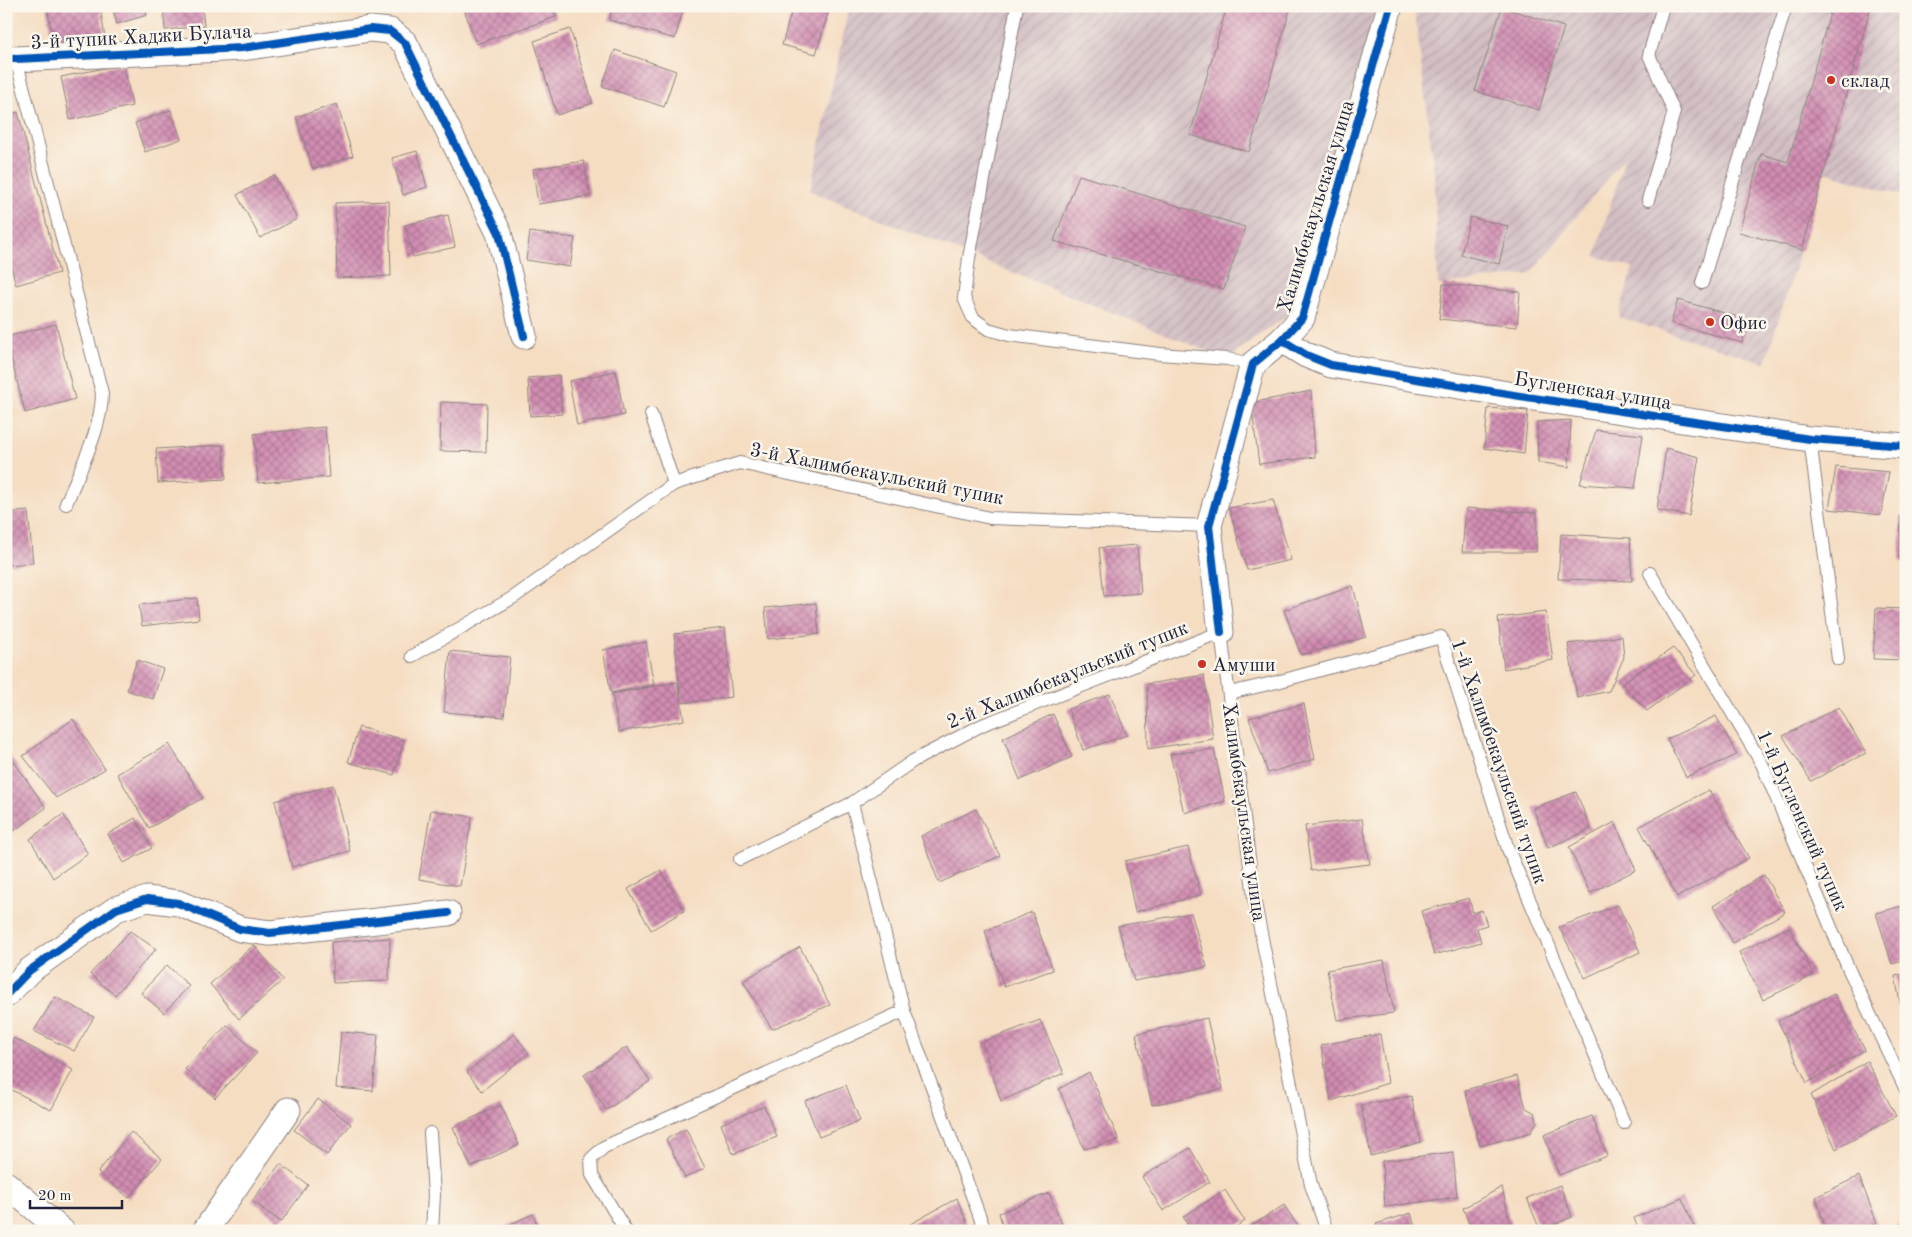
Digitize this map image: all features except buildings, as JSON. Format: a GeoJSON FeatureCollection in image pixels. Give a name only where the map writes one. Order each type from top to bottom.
{"type":"FeatureCollection","features":[{"type":"Feature","properties":{"kind":"street","name":"Халимбекаульская улица"},"geometry":{"type":"LineString","coordinates":[[1221,632],[1209,526],[1253,364],[1282,340],[1302,318],[1390,6]]}},
{"type":"Feature","properties":{"kind":"street","name":"3-й тупик Хаджи Булача"},"geometry":{"type":"LineString","coordinates":[[11,58],[242,48],[370,29],[390,31],[405,43],[499,233],[524,336]]}},
{"type":"Feature","properties":{"kind":"street","name":"Бугленская улица"},"geometry":{"type":"LineString","coordinates":[[1282,340],[1306,355],[1331,365],[1520,396],[1810,439],[1906,446]]}},
{"type":"Feature","properties":{"kind":"street"},"geometry":{"type":"LineString","coordinates":[[6,995],[29,971],[116,909],[148,899],[178,903],[240,929],[270,933],[448,913]]}},
{"type":"Feature","properties":{"kind":"street"},"geometry":{"type":"LineString","coordinates":[[205,1231],[288,1110]]}},
{"type":"Feature","properties":{"kind":"street"},"geometry":{"type":"LineString","coordinates":[[6,1184],[62,1231]]}},
{"type":"Feature","properties":{"kind":"lane"},"geometry":{"type":"LineString","coordinates":[[1017,6],[969,258],[964,298],[972,318],[988,329],[1009,335],[1160,354],[1227,359],[1253,364]]}},
{"type":"Feature","properties":{"kind":"lane"},"geometry":{"type":"LineString","coordinates":[[1648,200],[1674,112],[1649,55],[1663,6]]}},
{"type":"Feature","properties":{"kind":"lane"},"geometry":{"type":"LineString","coordinates":[[1702,283],[1786,6]]}},
{"type":"Feature","properties":{"kind":"lane"},"geometry":{"type":"LineString","coordinates":[[11,58],[102,393],[102,409],[96,428],[66,504]]}},
{"type":"Feature","properties":{"kind":"lane"},"geometry":{"type":"LineString","coordinates":[[651,414],[674,484]]}},
{"type":"Feature","properties":{"kind":"lane"},"geometry":{"type":"LineString","coordinates":[[1810,439],[1838,659]]}},
{"type":"Feature","properties":{"kind":"lane","name":"3-й Халимбекаульский тупик"},"geometry":{"type":"LineString","coordinates":[[412,656],[514,597],[674,484],[740,464],[990,518],[1209,526]]}},
{"type":"Feature","properties":{"kind":"lane","name":"1-й Бугленский тупик"},"geometry":{"type":"LineString","coordinates":[[1650,573],[1762,764],[1849,970],[1906,1090]]}},
{"type":"Feature","properties":{"kind":"lane","name":"Халимбекаульская улица"},"geometry":{"type":"LineString","coordinates":[[1221,632],[1254,898],[1312,1185],[1327,1231]]}},
{"type":"Feature","properties":{"kind":"lane","name":"2-й Халимбекаульский тупик"},"geometry":{"type":"LineString","coordinates":[[740,859],[852,803],[913,761],[982,725],[1221,632]]}},
{"type":"Feature","properties":{"kind":"lane","name":"1-й Халимбекаульский тупик"},"geometry":{"type":"LineString","coordinates":[[1229,693],[1441,637],[1508,849],[1624,1123]]}},
{"type":"Feature","properties":{"kind":"lane"},"geometry":{"type":"LineString","coordinates":[[852,803],[904,1010],[985,1231]]}},
{"type":"Feature","properties":{"kind":"lane"},"geometry":{"type":"LineString","coordinates":[[626,1231],[592,1175],[591,1159],[604,1147],[904,1010]]}},
{"type":"Feature","properties":{"kind":"lane"},"geometry":{"type":"LineString","coordinates":[[430,1133],[434,1195],[432,1231]]}},
{"type":"Feature","properties":{"kind":"lane"},"geometry":{"type":"LineString","coordinates":[[1901,1231],[1906,1228]]}},
{"type":"Feature","properties":{"kind":"shaded area"},"geometry":{"type":"Polygon","coordinates":[[[849,6],[1376,6],[1293,311],[1227,359],[810,191],[849,6]]]}},
{"type":"Feature","properties":{"kind":"shaded area"},"geometry":{"type":"Polygon","coordinates":[[[1417,6],[1906,6],[1906,197],[1825,172],[1765,363],[1618,317],[1633,268],[1595,256],[1625,157],[1530,274],[1438,285],[1434,171],[1415,12],[1417,6]]]}},
{"type":"Feature","properties":{"kind":"cycle path"},"geometry":{"type":"LineString","coordinates":[[1221,632],[1209,526],[1253,364],[1282,340],[1302,318],[1390,6]]}},
{"type":"Feature","properties":{"kind":"cycle path"},"geometry":{"type":"LineString","coordinates":[[6,57],[16,59],[242,48],[370,29],[390,31],[405,43],[499,233],[524,336]]}},
{"type":"Feature","properties":{"kind":"cycle path"},"geometry":{"type":"LineString","coordinates":[[1282,340],[1306,355],[1331,365],[1520,396],[1810,439],[1906,446]]}},
{"type":"Feature","properties":{"kind":"cycle path"},"geometry":{"type":"LineString","coordinates":[[6,995],[29,971],[116,909],[147,899],[178,903],[240,929],[270,933],[448,913]]}},
{"type":"Feature","properties":{"kind":"place","name":"склад"},"geometry":{"type":"Point","coordinates":[1831,80]}},
{"type":"Feature","properties":{"kind":"place","name":"Офис"},"geometry":{"type":"Point","coordinates":[1710,322]}},
{"type":"Feature","properties":{"kind":"place","name":"Амуши"},"geometry":{"type":"Point","coordinates":[1202,664]}}]}
